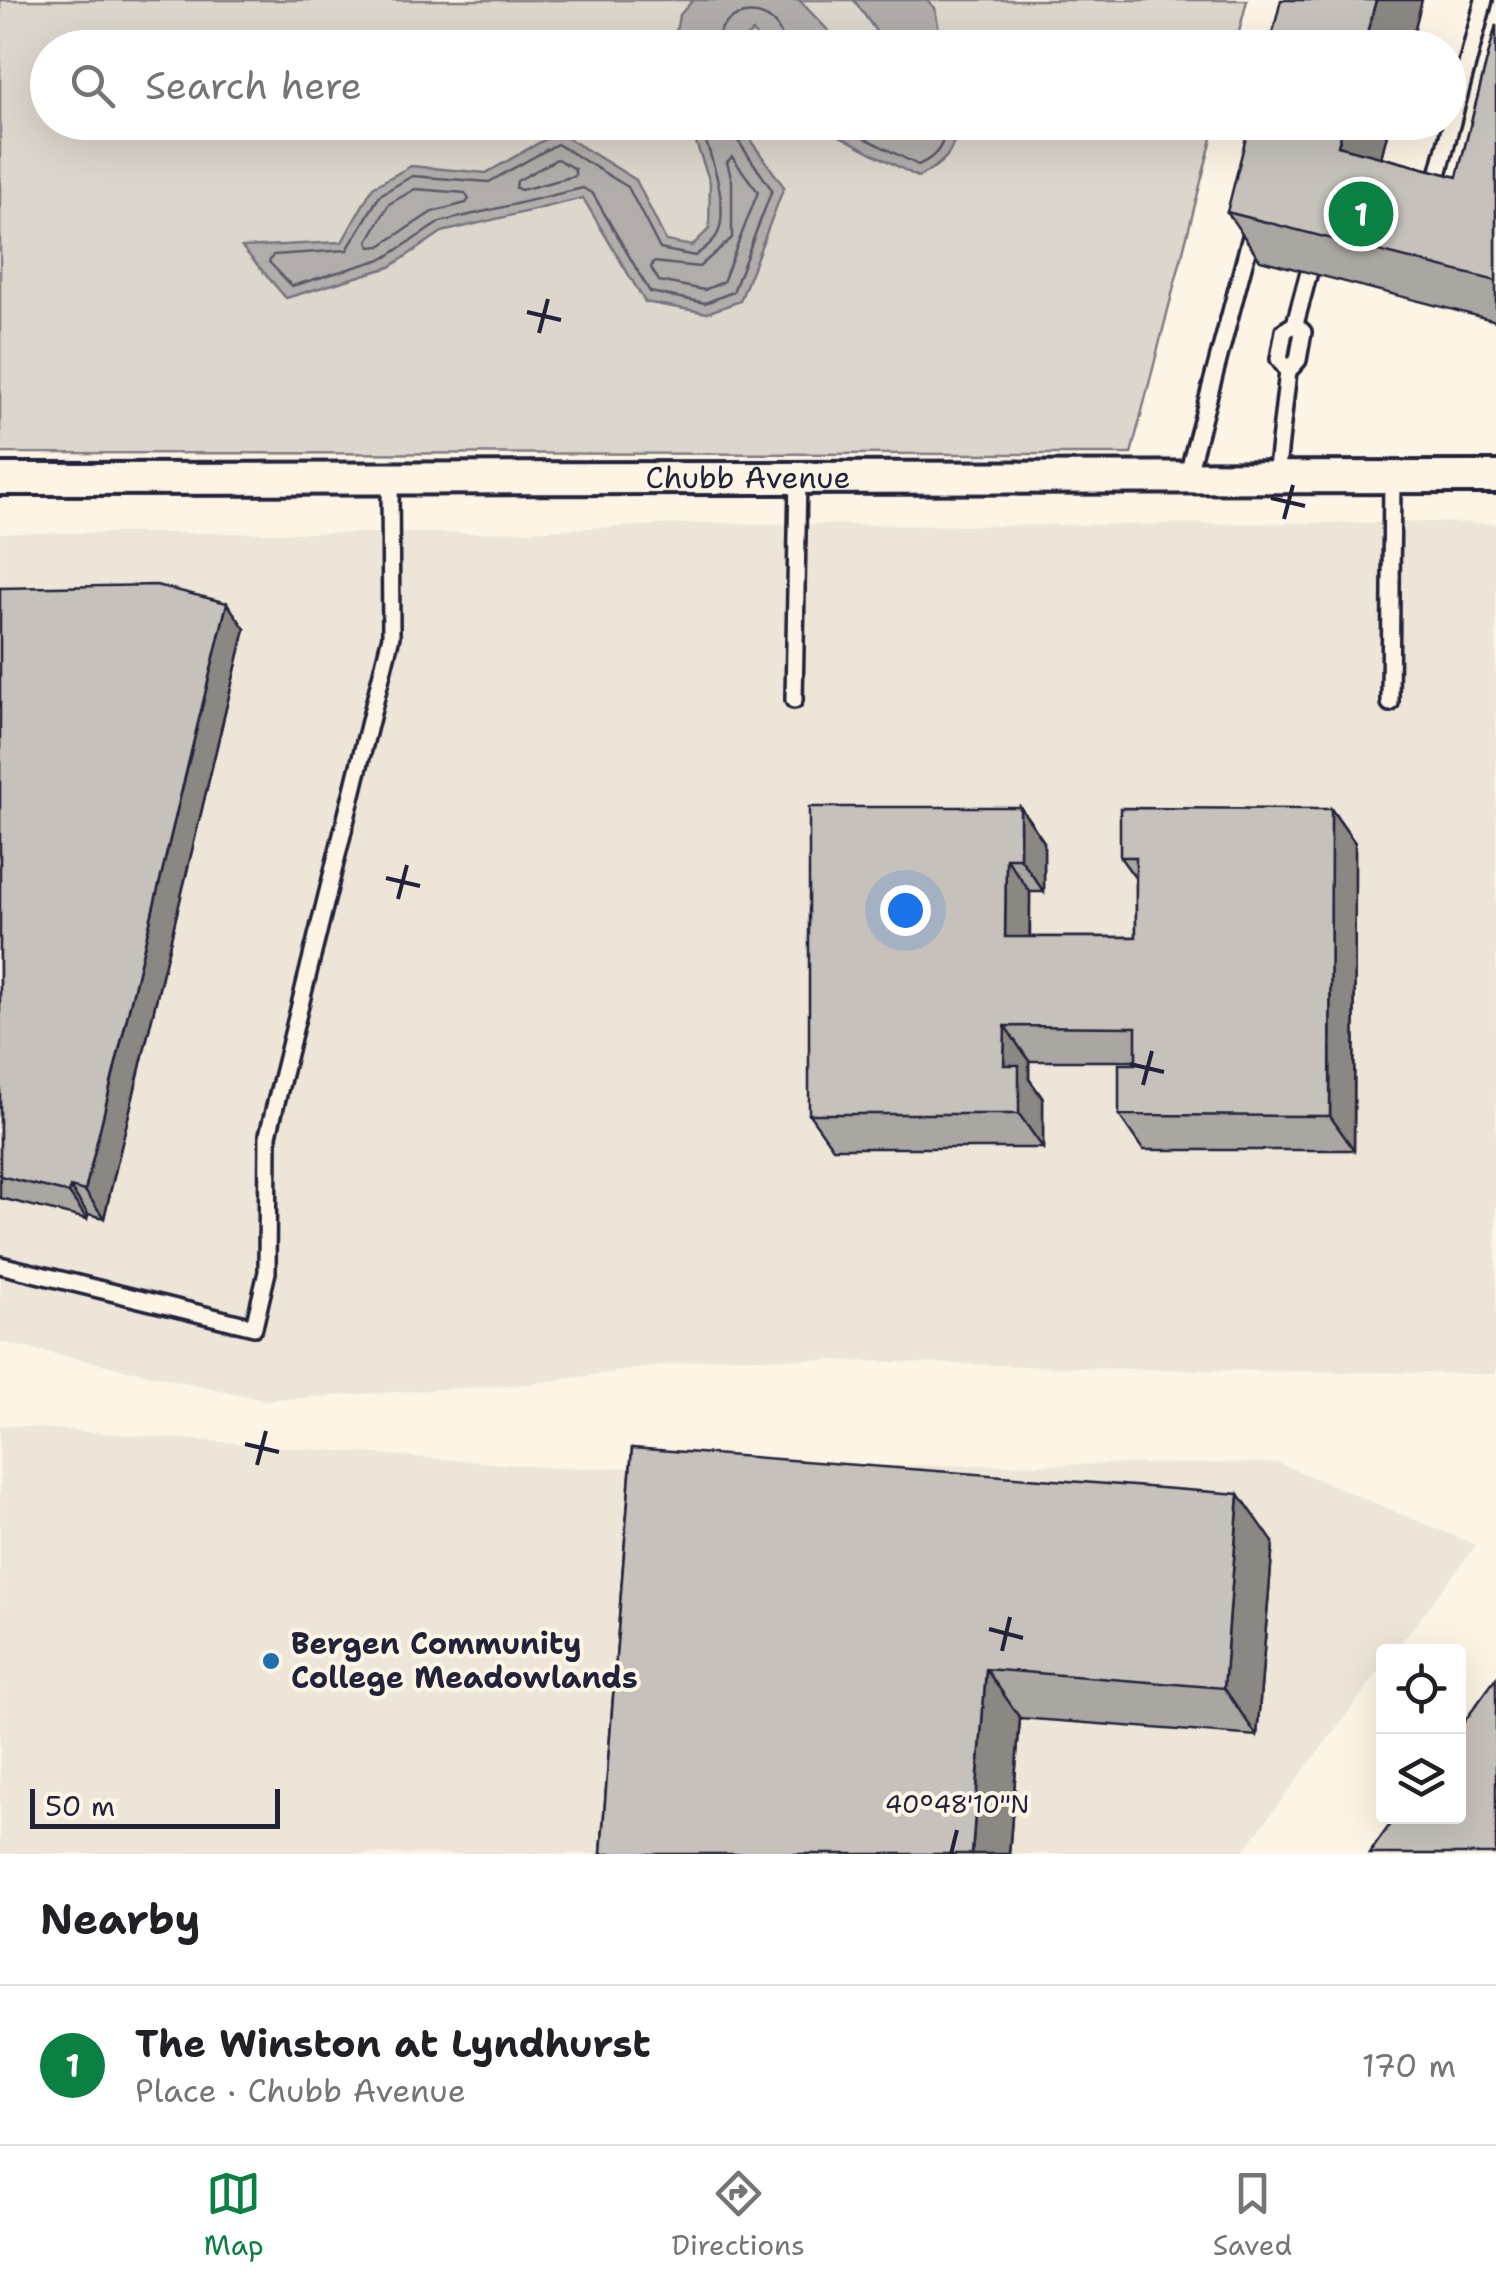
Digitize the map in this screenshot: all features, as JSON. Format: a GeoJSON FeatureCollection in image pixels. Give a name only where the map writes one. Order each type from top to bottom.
{"type":"FeatureCollection","features":[{"type":"Feature","properties":{"kind":"street","name":"Chubb Avenue"},"geometry":{"type":"LineString","coordinates":[[0,478],[1496,477]]}},
{"type":"Feature","properties":{"kind":"lane"},"geometry":{"type":"LineString","coordinates":[[1466,69],[1484,0]]}},
{"type":"Feature","properties":{"kind":"lane"},"geometry":{"type":"LineString","coordinates":[[1434,192],[1448,140]]}},
{"type":"Feature","properties":{"kind":"lane"},"geometry":{"type":"LineString","coordinates":[[1187,478],[1257,214]]}},
{"type":"Feature","properties":{"kind":"lane"},"geometry":{"type":"LineString","coordinates":[[1276,478],[1288,371],[1279,359],[1284,330],[1295,324],[1308,272]]}},
{"type":"Feature","properties":{"kind":"lane"},"geometry":{"type":"LineString","coordinates":[[1390,703],[1392,477]]}},
{"type":"Feature","properties":{"kind":"lane"},"geometry":{"type":"LineString","coordinates":[[0,1265],[254,1326],[267,1272],[268,1135],[391,636],[390,478]]}},
{"type":"Feature","properties":{"kind":"lane"},"geometry":{"type":"LineString","coordinates":[[794,700],[798,478]]}},
{"type":"Feature","properties":{"kind":"shaded area"},"geometry":{"type":"Polygon","coordinates":[[[0,0],[1247,0],[1240,30],[30,30],[30,140],[1212,140],[1131,454],[0,453],[0,0]]]}},
{"type":"Feature","properties":{"kind":"shaded area"},"geometry":{"type":"Polygon","coordinates":[[[706,523],[957,526],[1496,524],[1496,1374],[1130,1369],[724,1357],[527,1384],[266,1400],[0,1342],[0,533],[479,533],[706,523]]]}},
{"type":"Feature","properties":{"kind":"shaded area"},"geometry":{"type":"Polygon","coordinates":[[[0,1425],[558,1468],[1278,1463],[1476,1545],[1400,1644],[1376,1644],[1376,1675],[1241,1854],[0,1854],[0,1425]]]}},
{"type":"Feature","properties":{"kind":"water"},"geometry":{"type":"Polygon","coordinates":[[[693,0],[799,0],[828,30],[676,30],[679,16],[693,0]]]}},
{"type":"Feature","properties":{"kind":"water"},"geometry":{"type":"Polygon","coordinates":[[[854,0],[927,0],[935,8],[939,30],[875,30],[854,0]]]}},
{"type":"Feature","properties":{"kind":"water"},"geometry":{"type":"Polygon","coordinates":[[[544,140],[571,140],[636,180],[666,241],[692,246],[709,229],[710,182],[695,140],[750,140],[784,187],[740,301],[707,313],[645,302],[583,198],[442,232],[390,267],[286,298],[242,247],[342,242],[373,187],[411,166],[486,173],[544,140]]]}},
{"type":"Feature","properties":{"kind":"water"},"geometry":{"type":"Polygon","coordinates":[[[847,140],[954,140],[946,156],[918,177],[847,140]]]}},
{"type":"Feature","properties":{"kind":"building"},"geometry":{"type":"Polygon","coordinates":[[[1281,0],[1376,0],[1368,30],[1274,30],[1281,0]]]}},
{"type":"Feature","properties":{"kind":"building"},"geometry":{"type":"Polygon","coordinates":[[[1496,25],[1496,281],[1227,212],[1245,140],[1340,140],[1338,146],[1457,177],[1496,25]]]}},
{"type":"Feature","properties":{"kind":"building"},"geometry":{"type":"Polygon","coordinates":[[[156,585],[227,603],[85,1191],[70,1187],[69,1193],[0,1176],[0,588],[156,585]]]}},
{"type":"Feature","properties":{"kind":"building"},"geometry":{"type":"Polygon","coordinates":[[[809,807],[1020,807],[1020,858],[1006,858],[1005,937],[1136,937],[1136,857],[1120,857],[1120,808],[1331,809],[1330,1116],[1119,1115],[1119,1064],[1136,1064],[1136,1027],[1005,1026],[1004,1065],[1019,1065],[1019,1114],[809,1114],[809,807]]]}},
{"type":"Feature","properties":{"kind":"building"},"geometry":{"type":"Polygon","coordinates":[[[632,1448],[1239,1494],[1224,1688],[986,1669],[972,1854],[601,1854],[632,1448]]]}},
{"type":"Feature","properties":{"kind":"building"},"geometry":{"type":"Polygon","coordinates":[[[1496,1678],[1496,1854],[1369,1854],[1390,1824],[1466,1824],[1466,1719],[1496,1678]]]}},
{"type":"Feature","properties":{"kind":"place","name":"The Winston at Lyndhurst"},"geometry":{"type":"Point","coordinates":[1361,214]}},
{"type":"Feature","properties":{"kind":"place","name":"Bergen Community College Meadowlands"},"geometry":{"type":"Point","coordinates":[271,1661]}}]}
